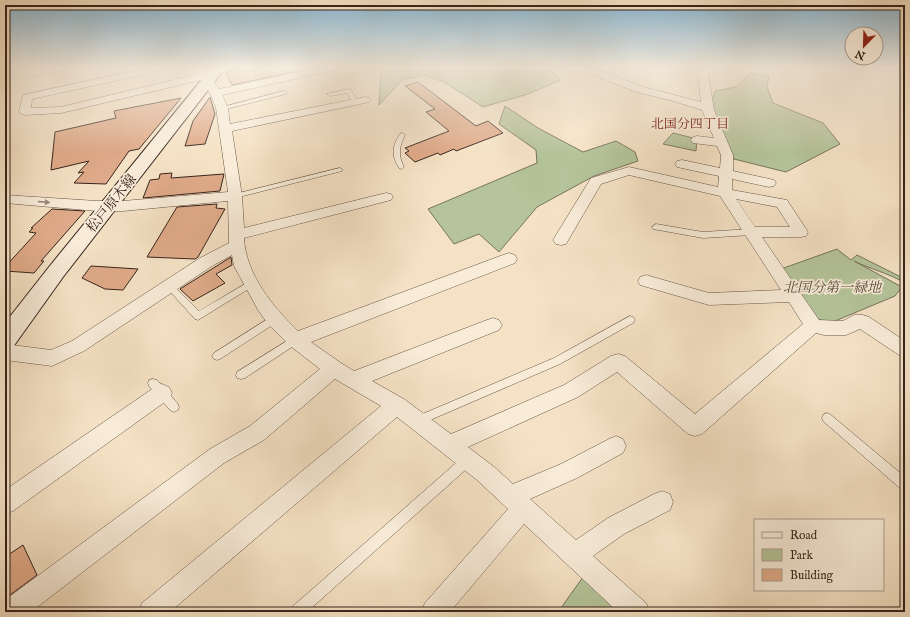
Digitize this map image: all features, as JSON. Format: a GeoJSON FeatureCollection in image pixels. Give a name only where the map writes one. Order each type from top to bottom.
{"type":"FeatureCollection","features":[{"type":"Feature","properties":{"kind":"main road","name":"松戸原木線"},"geometry":{"type":"LineString","coordinates":[[5,340],[56,272],[199,96]]}},
{"type":"Feature","properties":{"kind":"street"},"geometry":{"type":"LineString","coordinates":[[37,96],[27,98],[26,112],[61,110],[129,96]]}},
{"type":"Feature","properties":{"kind":"street"},"geometry":{"type":"LineString","coordinates":[[218,96],[225,130],[235,196],[237,240],[242,266],[264,305],[274,318],[295,340],[334,369],[355,379],[397,405],[485,472],[637,612]]}},
{"type":"Feature","properties":{"kind":"street"},"geometry":{"type":"LineString","coordinates":[[666,96],[708,108]]}},
{"type":"Feature","properties":{"kind":"street"},"geometry":{"type":"LineString","coordinates":[[706,96],[708,108],[727,155],[725,193],[792,296],[813,325],[824,328],[846,328],[854,322],[863,322],[905,350]]}},
{"type":"Feature","properties":{"kind":"street"},"geometry":{"type":"LineString","coordinates":[[225,130],[360,101]]}},
{"type":"Feature","properties":{"kind":"street"},"geometry":{"type":"LineString","coordinates":[[697,140],[722,143]]}},
{"type":"Feature","properties":{"kind":"street"},"geometry":{"type":"LineString","coordinates":[[682,164],[770,183]]}},
{"type":"Feature","properties":{"kind":"street"},"geometry":{"type":"LineString","coordinates":[[561,240],[596,181],[629,171],[725,193],[782,203],[801,232],[751,232]]}},
{"type":"Feature","properties":{"kind":"street"},"geometry":{"type":"LineString","coordinates":[[5,212],[11,200],[124,206],[235,196]]}},
{"type":"Feature","properties":{"kind":"street"},"geometry":{"type":"LineString","coordinates":[[5,352],[52,358],[78,346],[237,240],[386,197]]}},
{"type":"Feature","properties":{"kind":"street"},"geometry":{"type":"LineString","coordinates":[[295,340],[509,259]]}},
{"type":"Feature","properties":{"kind":"street"},"geometry":{"type":"LineString","coordinates":[[646,281],[709,299],[792,296]]}},
{"type":"Feature","properties":{"kind":"street"},"geometry":{"type":"LineString","coordinates":[[355,379],[492,325]]}},
{"type":"Feature","properties":{"kind":"street"},"geometry":{"type":"LineString","coordinates":[[449,446],[571,391],[618,362],[695,427],[813,325]]}},
{"type":"Feature","properties":{"kind":"street"},"geometry":{"type":"LineString","coordinates":[[10,612],[217,456],[256,433],[334,369]]}},
{"type":"Feature","properties":{"kind":"street"},"geometry":{"type":"LineString","coordinates":[[5,503],[163,394]]}},
{"type":"Feature","properties":{"kind":"street"},"geometry":{"type":"LineString","coordinates":[[151,612],[397,405]]}},
{"type":"Feature","properties":{"kind":"street"},"geometry":{"type":"LineString","coordinates":[[434,612],[517,502],[569,471],[616,446]]}},
{"type":"Feature","properties":{"kind":"street"},"geometry":{"type":"LineString","coordinates":[[574,555],[616,526],[662,502]]}},
{"type":"Feature","properties":{"kind":"lane"},"geometry":{"type":"LineString","coordinates":[[354,96],[360,101]]}},
{"type":"Feature","properties":{"kind":"lane"},"geometry":{"type":"LineString","coordinates":[[401,167],[394,151],[402,135]]}},
{"type":"Feature","properties":{"kind":"lane"},"geometry":{"type":"LineString","coordinates":[[235,196],[340,170]]}},
{"type":"Feature","properties":{"kind":"lane"},"geometry":{"type":"LineString","coordinates":[[656,227],[703,235],[751,232]]}},
{"type":"Feature","properties":{"kind":"lane"},"geometry":{"type":"LineString","coordinates":[[169,286],[198,316],[252,283]]}},
{"type":"Feature","properties":{"kind":"lane"},"geometry":{"type":"LineString","coordinates":[[217,356],[274,318]]}},
{"type":"Feature","properties":{"kind":"lane"},"geometry":{"type":"LineString","coordinates":[[418,421],[556,361],[630,320]]}},
{"type":"Feature","properties":{"kind":"lane"},"geometry":{"type":"LineString","coordinates":[[241,375],[295,340]]}},
{"type":"Feature","properties":{"kind":"lane"},"geometry":{"type":"LineString","coordinates":[[827,418],[905,485]]}},
{"type":"Feature","properties":{"kind":"lane"},"geometry":{"type":"LineString","coordinates":[[297,612],[468,460]]}},
{"type":"Feature","properties":{"kind":"green space"},"geometry":{"type":"Polygon","coordinates":[[[380,96],[387,96],[379,105],[380,96]]]}},
{"type":"Feature","properties":{"kind":"green space"},"geometry":{"type":"Polygon","coordinates":[[[466,96],[522,96],[483,107],[466,96]]]}},
{"type":"Feature","properties":{"kind":"green space"},"geometry":{"type":"Polygon","coordinates":[[[714,96],[770,96],[773,103],[823,123],[840,144],[786,172],[730,158],[710,108],[714,96]]]}},
{"type":"Feature","properties":{"kind":"green space"},"geometry":{"type":"Polygon","coordinates":[[[505,106],[538,128],[583,152],[616,141],[635,152],[638,161],[594,176],[537,207],[499,252],[479,234],[454,244],[428,209],[537,163],[536,150],[499,124],[505,106]]]}},
{"type":"Feature","properties":{"kind":"green space"},"geometry":{"type":"Polygon","coordinates":[[[673,133],[697,139],[696,151],[663,144],[673,133]]]}},
{"type":"Feature","properties":{"kind":"green space","name":"北国分第一緑地"},"geometry":{"type":"Polygon","coordinates":[[[837,249],[851,260],[857,255],[905,279],[903,282],[854,261],[902,287],[895,296],[835,321],[816,320],[781,269],[837,249]]]}},
{"type":"Feature","properties":{"kind":"green space"},"geometry":{"type":"Polygon","coordinates":[[[586,573],[628,612],[558,612],[586,573]]]}},
{"type":"Feature","properties":{"kind":"building"},"geometry":{"type":"Polygon","coordinates":[[[418,96],[436,96],[476,126],[488,121],[503,133],[456,151],[454,149],[440,155],[438,153],[415,162],[405,153],[409,151],[405,148],[449,131],[426,112],[435,109],[418,96]]]}},
{"type":"Feature","properties":{"kind":"building"},"geometry":{"type":"Polygon","coordinates":[[[210,97],[215,114],[205,144],[185,146],[193,121],[210,97]]]}},
{"type":"Feature","properties":{"kind":"building"},"geometry":{"type":"Polygon","coordinates":[[[181,98],[139,149],[129,151],[106,184],[74,183],[84,172],[78,173],[89,161],[51,170],[55,132],[116,118],[114,111],[181,98]]]}},
{"type":"Feature","properties":{"kind":"building"},"geometry":{"type":"Polygon","coordinates":[[[172,173],[171,178],[224,174],[220,191],[143,198],[150,180],[159,179],[160,174],[172,173]]]}},
{"type":"Feature","properties":{"kind":"building"},"geometry":{"type":"Polygon","coordinates":[[[217,204],[216,208],[225,209],[198,257],[195,259],[147,257],[177,207],[217,204]]]}},
{"type":"Feature","properties":{"kind":"building"},"geometry":{"type":"Polygon","coordinates":[[[52,209],[85,211],[41,261],[44,261],[34,273],[5,271],[5,267],[36,233],[29,232],[33,228],[31,228],[52,209]]]}},
{"type":"Feature","properties":{"kind":"building"},"geometry":{"type":"Polygon","coordinates":[[[231,257],[232,265],[216,274],[225,283],[193,301],[180,289],[231,257]]]}},
{"type":"Feature","properties":{"kind":"building"},"geometry":{"type":"Polygon","coordinates":[[[91,266],[138,269],[123,290],[105,289],[82,278],[91,266]]]}},
{"type":"Feature","properties":{"kind":"building"},"geometry":{"type":"Polygon","coordinates":[[[23,545],[37,575],[10,595],[5,583],[5,557],[23,545]]]}},
{"type":"Feature","properties":{"kind":"district","name":"北国分四丁目"},"geometry":{"type":"Point","coordinates":[690,123]}}]}
